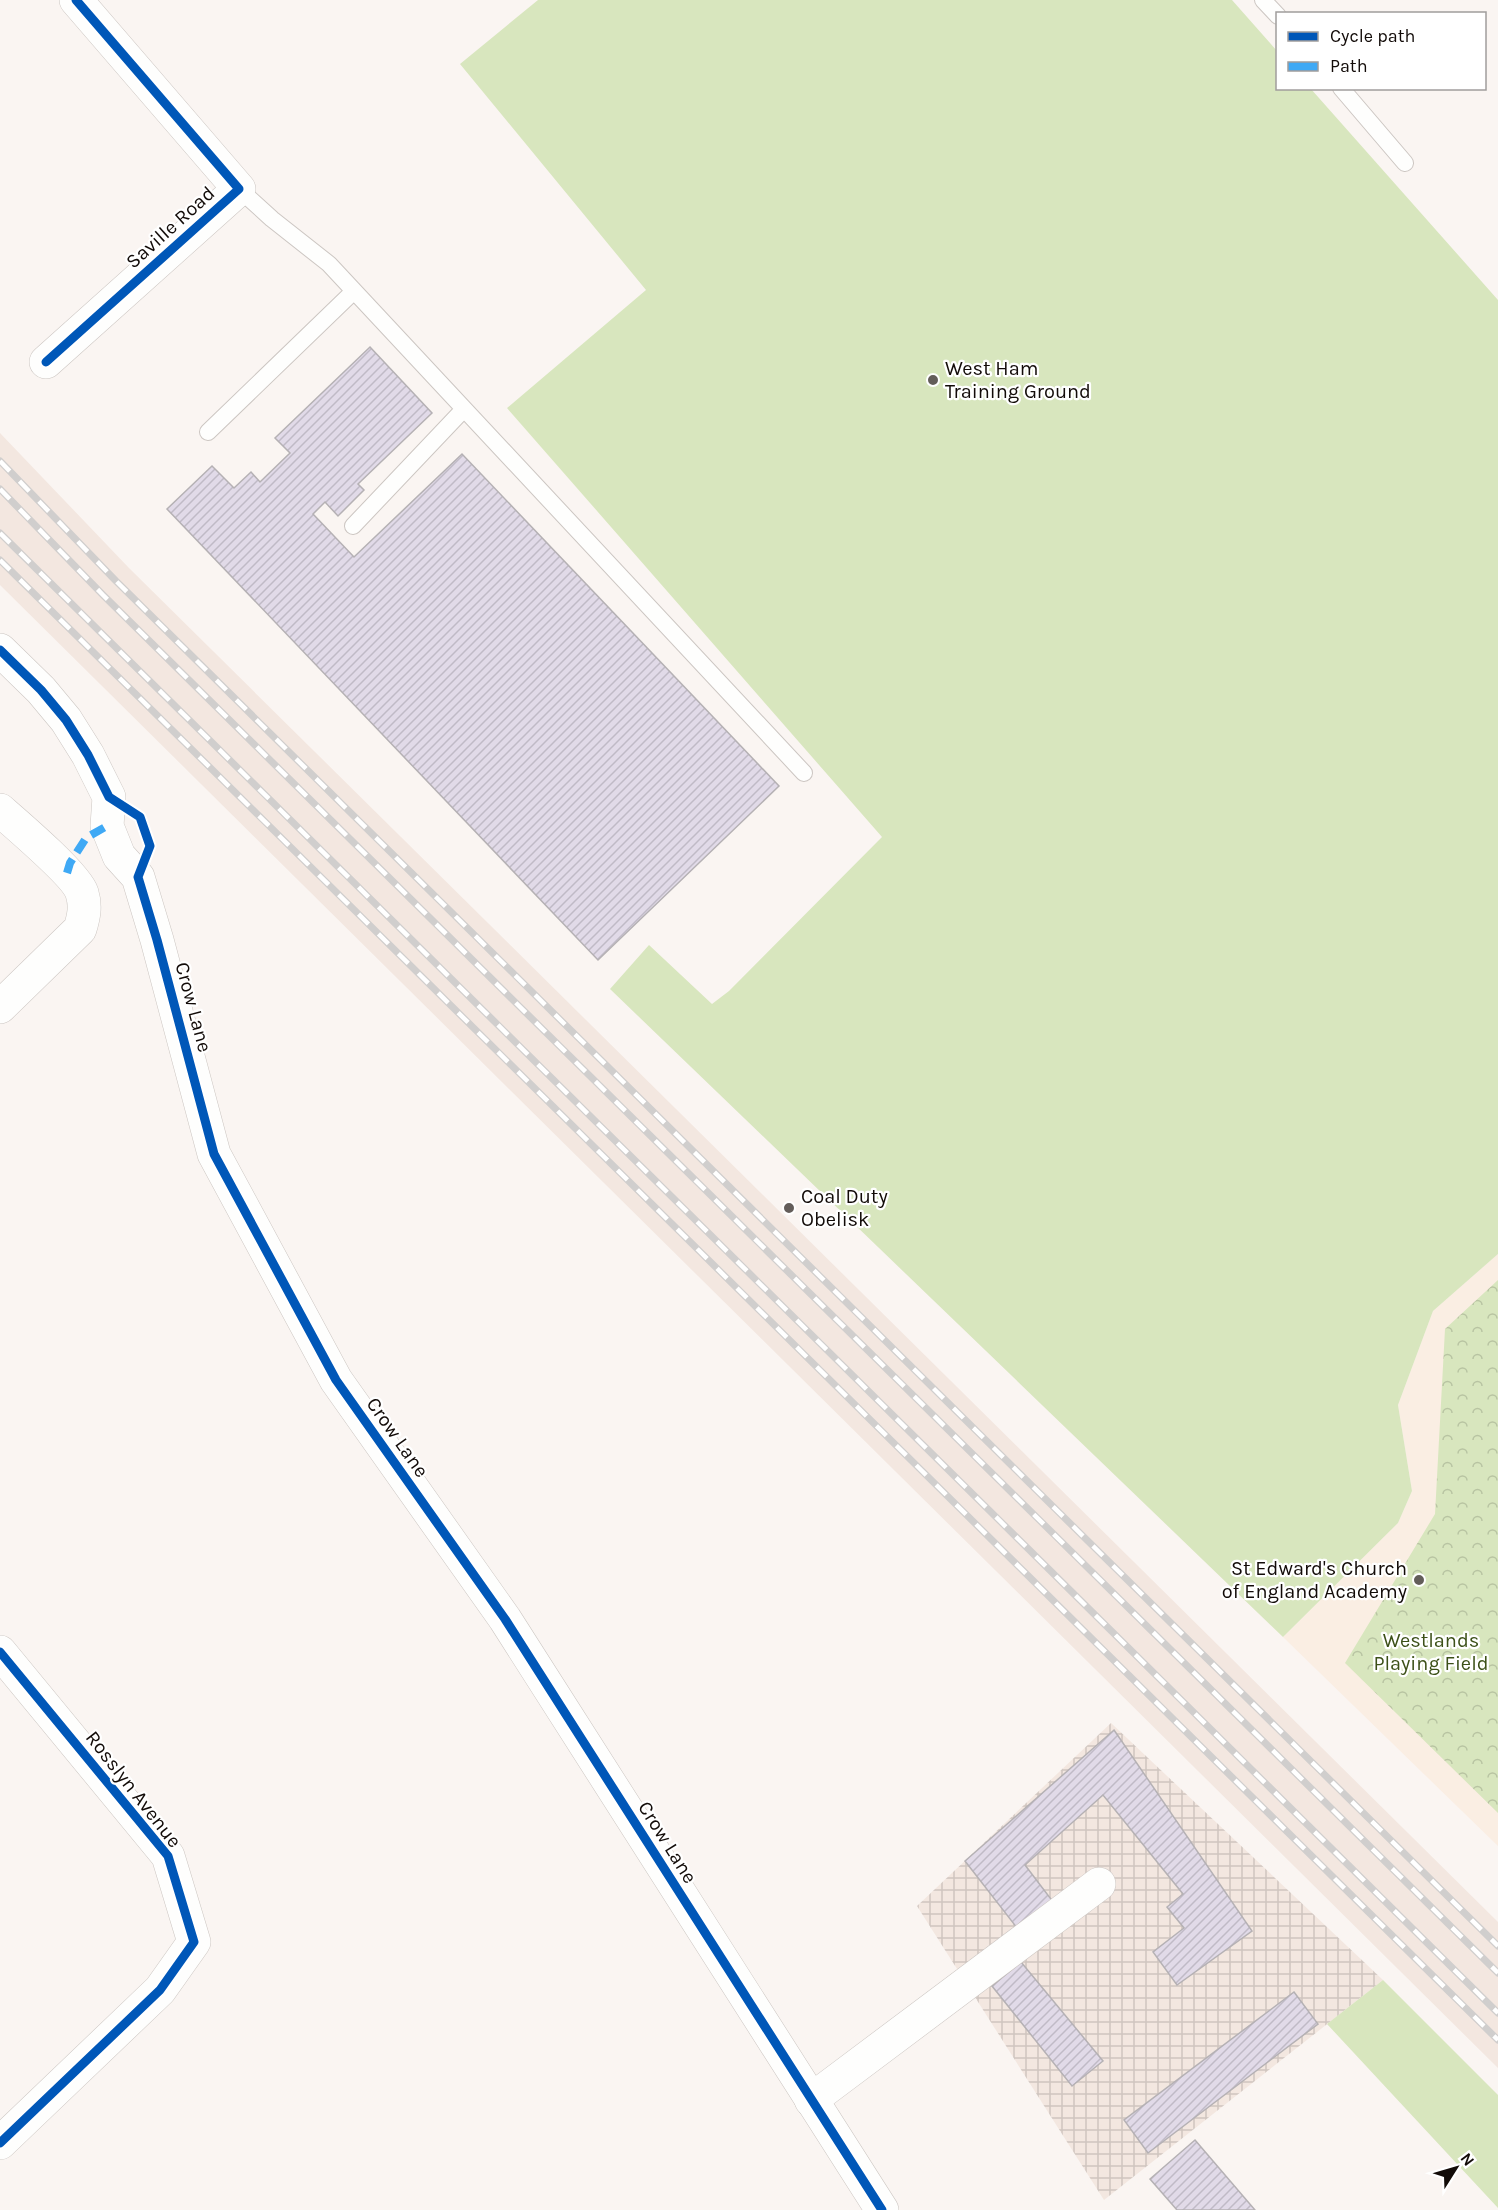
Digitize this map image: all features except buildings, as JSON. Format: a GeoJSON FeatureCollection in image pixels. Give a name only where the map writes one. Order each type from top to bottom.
{"type":"FeatureCollection","features":[{"type":"Feature","properties":{"kind":"street","name":"Saville Road"},"geometry":{"type":"LineString","coordinates":[[46,362],[239,189],[76,0]]}},
{"type":"Feature","properties":{"kind":"street","name":"Crow Lane"},"geometry":{"type":"LineString","coordinates":[[0,650],[41,690],[66,720],[88,755],[109,797],[107,826],[119,856],[138,877],[157,939],[214,1154],[336,1380],[505,1620],[882,2210]]}},
{"type":"Feature","properties":{"kind":"street"},"geometry":{"type":"LineString","coordinates":[[0,810],[68,873],[81,891],[86,912],[81,929],[0,1007]]}},
{"type":"Feature","properties":{"kind":"street","name":"Rosslyn Avenue"},"geometry":{"type":"LineString","coordinates":[[0,1652],[168,1856],[194,1942],[160,1990],[0,2143]]}},
{"type":"Feature","properties":{"kind":"street"},"geometry":{"type":"LineString","coordinates":[[811,2100],[1100,1884]]}},
{"type":"Feature","properties":{"kind":"lane"},"geometry":{"type":"LineString","coordinates":[[1263,0],[1276,14]]}},
{"type":"Feature","properties":{"kind":"lane"},"geometry":{"type":"LineString","coordinates":[[1343,90],[1405,163]]}},
{"type":"Feature","properties":{"kind":"lane"},"geometry":{"type":"LineString","coordinates":[[239,189],[272,219],[329,264],[804,773]]}},
{"type":"Feature","properties":{"kind":"lane"},"geometry":{"type":"LineString","coordinates":[[208,432],[354,291]]}},
{"type":"Feature","properties":{"kind":"lane"},"geometry":{"type":"LineString","coordinates":[[353,526],[464,409]]}},
{"type":"Feature","properties":{"kind":"shaded area"},"geometry":{"type":"Polygon","coordinates":[[[0,433],[129,568],[1498,1922],[1498,2068],[0,585],[0,433]]]}},
{"type":"Feature","properties":{"kind":"shaded area","name":"Westlands Playing Field"},"geometry":{"type":"Polygon","coordinates":[[[1498,1254],[1498,1846],[1283,1637],[1398,1523],[1412,1491],[1398,1405],[1433,1311],[1498,1254]]]}},
{"type":"Feature","properties":{"kind":"shaded area"},"geometry":{"type":"Polygon","coordinates":[[[1111,1723],[1383,1980],[1104,2200],[917,1906],[1111,1723]]]}},
{"type":"Feature","properties":{"kind":"green space"},"geometry":{"type":"Polygon","coordinates":[[[538,0],[1232,0],[1276,50],[1276,90],[1312,90],[1498,300],[1498,1254],[1433,1311],[1398,1405],[1412,1491],[1398,1523],[1283,1637],[610,989],[649,945],[712,1004],[729,991],[882,837],[507,408],[646,290],[460,64],[538,0]]]}},
{"type":"Feature","properties":{"kind":"green space","name":"Westlands Playing Field"},"geometry":{"type":"Polygon","coordinates":[[[1498,1280],[1498,1813],[1345,1663],[1435,1514],[1445,1329],[1498,1280]]]}},
{"type":"Feature","properties":{"kind":"green space"},"geometry":{"type":"Polygon","coordinates":[[[1383,1980],[1498,2095],[1498,2208],[1327,2024],[1383,1980]]]}},
{"type":"Feature","properties":{"kind":"railway"},"geometry":{"type":"LineString","coordinates":[[0,461],[116,581],[1498,1946]]}},
{"type":"Feature","properties":{"kind":"railway"},"geometry":{"type":"LineString","coordinates":[[0,489],[103,595],[1498,1973]]}},
{"type":"Feature","properties":{"kind":"railway"},"geometry":{"type":"LineString","coordinates":[[0,533],[1498,2013]]}},
{"type":"Feature","properties":{"kind":"railway"},"geometry":{"type":"LineString","coordinates":[[0,560],[1498,2040]]}},
{"type":"Feature","properties":{"kind":"marked path"},"geometry":{"type":"LineString","coordinates":[[67,873],[70,863],[86,838],[107,826]]}},
{"type":"Feature","properties":{"kind":"cycle path"},"geometry":{"type":"LineString","coordinates":[[46,362],[239,189],[76,0]]}},
{"type":"Feature","properties":{"kind":"cycle path"},"geometry":{"type":"LineString","coordinates":[[0,650],[41,690],[66,720],[88,755],[109,797],[140,817],[150,846],[138,877],[214,1154],[336,1380],[505,1619],[882,2210]]}},
{"type":"Feature","properties":{"kind":"cycle path"},"geometry":{"type":"LineString","coordinates":[[0,1652],[168,1856],[194,1942],[160,1990],[0,2143]]}},
{"type":"Feature","properties":{"kind":"place","name":"West Ham Training Ground"},"geometry":{"type":"Point","coordinates":[933,380]}},
{"type":"Feature","properties":{"kind":"place","name":"Coal Duty Obelisk"},"geometry":{"type":"Point","coordinates":[789,1208]}},
{"type":"Feature","properties":{"kind":"place","name":"St Edward's Church of England Academy"},"geometry":{"type":"Point","coordinates":[1419,1580]}}]}
